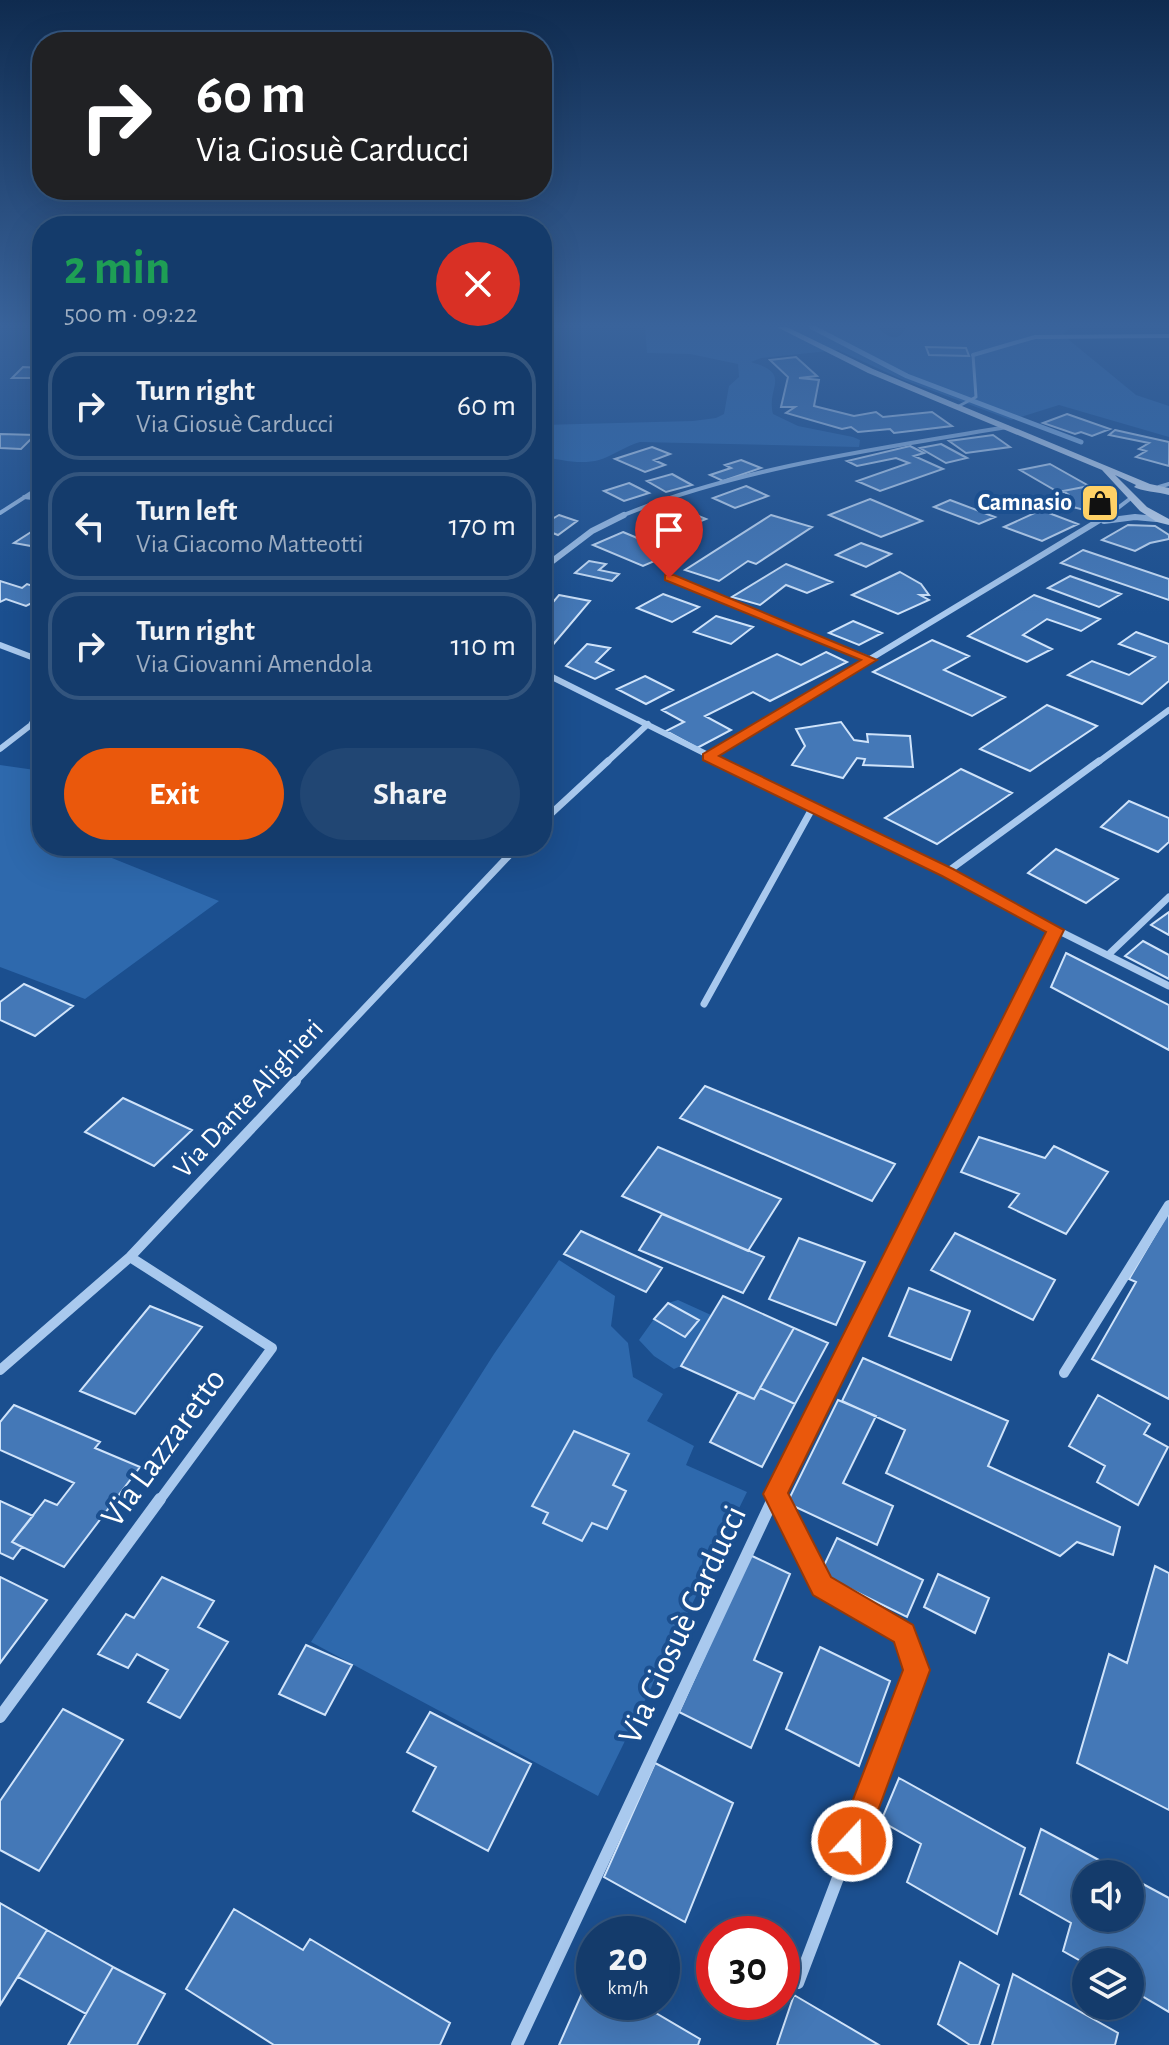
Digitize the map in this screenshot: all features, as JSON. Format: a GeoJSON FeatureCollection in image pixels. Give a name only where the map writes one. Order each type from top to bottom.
{"type":"FeatureCollection","features":[{"type":"Feature","properties":{"kind":"main road"},"geometry":{"type":"LineString","coordinates":[[996,422],[1147,486],[1166,487]]}},
{"type":"Feature","properties":{"kind":"main road"},"geometry":{"type":"LineString","coordinates":[[1099,464],[1128,494],[1165,521]]}},
{"type":"Feature","properties":{"kind":"main road"},"geometry":{"type":"LineString","coordinates":[[1128,494],[1147,486]]}},
{"type":"Feature","properties":{"kind":"street"},"geometry":{"type":"LineString","coordinates":[[552,561],[583,535],[638,507],[688,492],[881,448],[1007,427]]}},
{"type":"Feature","properties":{"kind":"street"},"geometry":{"type":"LineString","coordinates":[[0,513],[32,492]]}},
{"type":"Feature","properties":{"kind":"street"},"geometry":{"type":"LineString","coordinates":[[708,757],[1100,521],[1128,494]]}},
{"type":"Feature","properties":{"kind":"street"},"geometry":{"type":"LineString","coordinates":[[23,497],[32,498]]}},
{"type":"Feature","properties":{"kind":"street"},"geometry":{"type":"LineString","coordinates":[[1100,521],[1135,517],[1165,521]]}},
{"type":"Feature","properties":{"kind":"street"},"geometry":{"type":"LineString","coordinates":[[669,578],[871,660]]}},
{"type":"Feature","properties":{"kind":"street"},"geometry":{"type":"LineString","coordinates":[[0,645],[32,657]]}},
{"type":"Feature","properties":{"kind":"street"},"geometry":{"type":"LineString","coordinates":[[552,677],[708,757],[947,872],[1169,986]]}},
{"type":"Feature","properties":{"kind":"street"},"geometry":{"type":"LineString","coordinates":[[947,872],[1169,710]]}},
{"type":"Feature","properties":{"kind":"street"},"geometry":{"type":"LineString","coordinates":[[0,749],[32,723]]}},
{"type":"Feature","properties":{"kind":"street"},"geometry":{"type":"LineString","coordinates":[[552,813],[648,724]]}},
{"type":"Feature","properties":{"kind":"street"},"geometry":{"type":"LineString","coordinates":[[704,1004],[813,807]]}},
{"type":"Feature","properties":{"kind":"street","name":"Via Dante Alighieri"},"geometry":{"type":"LineString","coordinates":[[0,1370],[130,1257],[509,856]]}},
{"type":"Feature","properties":{"kind":"street"},"geometry":{"type":"LineString","coordinates":[[1108,955],[1169,897]]}},
{"type":"Feature","properties":{"kind":"street","name":"Via Giosuè Carducci"},"geometry":{"type":"LineString","coordinates":[[517,2045],[775,1494],[1056,930]]}},
{"type":"Feature","properties":{"kind":"street"},"geometry":{"type":"LineString","coordinates":[[1064,1373],[1169,1205]]}},
{"type":"Feature","properties":{"kind":"street","name":"Via Lazzaretto"},"geometry":{"type":"LineString","coordinates":[[0,1717],[272,1348],[130,1257]]}},
{"type":"Feature","properties":{"kind":"street"},"geometry":{"type":"LineString","coordinates":[[775,1494],[822,1586],[904,1634],[917,1670],[800,1978]]}},
{"type":"Feature","properties":{"kind":"shaded area"},"geometry":{"type":"Polygon","coordinates":[[[791,422],[860,440],[859,447],[640,442],[604,458],[585,462],[552,458],[552,425],[791,422]]]}},
{"type":"Feature","properties":{"kind":"shaded area"},"geometry":{"type":"Polygon","coordinates":[[[1119,422],[1169,422],[1169,437],[1119,422]]]}},
{"type":"Feature","properties":{"kind":"shaded area"},"geometry":{"type":"Polygon","coordinates":[[[0,765],[32,770],[32,856],[107,856],[219,901],[85,999],[0,967],[0,765]]]}},
{"type":"Feature","properties":{"kind":"shaded area"},"geometry":{"type":"Polygon","coordinates":[[[559,1260],[615,1296],[611,1326],[628,1343],[633,1377],[663,1394],[647,1421],[694,1446],[686,1465],[747,1492],[598,1796],[311,1642],[494,1354],[559,1260]],[[574,1431],[533,1506],[548,1513],[543,1523],[582,1541],[592,1523],[626,1491],[613,1485],[629,1454],[574,1431]]]}},
{"type":"Feature","properties":{"kind":"shaded area"},"geometry":{"type":"Polygon","coordinates":[[[678,1300],[711,1315],[681,1366],[674,1369],[654,1356],[639,1340],[654,1319],[685,1337],[698,1321],[668,1303],[678,1300]]]}},
{"type":"Feature","properties":{"kind":"building"},"geometry":{"type":"Polygon","coordinates":[[[819,422],[947,422],[952,426],[894,433],[890,429],[858,432],[851,427],[842,429],[819,422]]]}},
{"type":"Feature","properties":{"kind":"building"},"geometry":{"type":"Polygon","coordinates":[[[1091,422],[1110,429],[1092,436],[1081,432],[1075,434],[1043,423],[1091,422]]]}},
{"type":"Feature","properties":{"kind":"building"},"geometry":{"type":"Polygon","coordinates":[[[1115,430],[1169,442],[1169,466],[1136,457],[1146,451],[1139,449],[1149,443],[1109,435],[1115,430]]]}},
{"type":"Feature","properties":{"kind":"building"},"geometry":{"type":"Polygon","coordinates":[[[0,434],[32,435],[21,449],[0,448],[0,434]]]}},
{"type":"Feature","properties":{"kind":"building"},"geometry":{"type":"Polygon","coordinates":[[[993,435],[1010,447],[966,453],[949,441],[993,435]]]}},
{"type":"Feature","properties":{"kind":"building"},"geometry":{"type":"Polygon","coordinates":[[[941,444],[967,458],[946,463],[920,448],[941,444]]]}},
{"type":"Feature","properties":{"kind":"building"},"geometry":{"type":"Polygon","coordinates":[[[910,446],[924,453],[914,456],[943,469],[880,491],[857,481],[909,463],[896,458],[857,466],[847,461],[910,446]]]}},
{"type":"Feature","properties":{"kind":"building"},"geometry":{"type":"Polygon","coordinates":[[[652,447],[670,454],[654,460],[665,465],[645,472],[615,459],[652,447]]]}},
{"type":"Feature","properties":{"kind":"building"},"geometry":{"type":"Polygon","coordinates":[[[741,460],[761,468],[723,481],[710,475],[731,468],[725,465],[741,460]]]}},
{"type":"Feature","properties":{"kind":"building"},"geometry":{"type":"Polygon","coordinates":[[[1050,464],[1089,486],[1058,492],[1020,470],[1050,464]]]}},
{"type":"Feature","properties":{"kind":"building"},"geometry":{"type":"Polygon","coordinates":[[[672,474],[692,485],[666,492],[647,481],[672,474]]]}},
{"type":"Feature","properties":{"kind":"building"},"geometry":{"type":"Polygon","coordinates":[[[629,483],[649,493],[624,501],[604,491],[629,483]]]}},
{"type":"Feature","properties":{"kind":"building"},"geometry":{"type":"Polygon","coordinates":[[[746,486],[768,496],[735,508],[713,498],[746,486]]]}},
{"type":"Feature","properties":{"kind":"building"},"geometry":{"type":"Polygon","coordinates":[[[1089,486],[1100,496],[1102,507],[1096,513],[1065,505],[1071,501],[1063,491],[1089,486]]]}},
{"type":"Feature","properties":{"kind":"building"},"geometry":{"type":"Polygon","coordinates":[[[870,499],[922,521],[881,537],[829,515],[870,499]]]}},
{"type":"Feature","properties":{"kind":"building"},"geometry":{"type":"Polygon","coordinates":[[[950,500],[995,517],[979,524],[934,507],[950,500]]]}},
{"type":"Feature","properties":{"kind":"building"},"geometry":{"type":"Polygon","coordinates":[[[674,506],[706,519],[674,532],[642,518],[674,506]]]}},
{"type":"Feature","properties":{"kind":"building"},"geometry":{"type":"Polygon","coordinates":[[[1041,510],[1078,524],[1042,541],[1004,527],[1041,510]]]}},
{"type":"Feature","properties":{"kind":"building"},"geometry":{"type":"Polygon","coordinates":[[[559,515],[577,521],[558,535],[552,533],[552,519],[559,515]]]}},
{"type":"Feature","properties":{"kind":"building"},"geometry":{"type":"Polygon","coordinates":[[[771,515],[812,527],[756,564],[748,561],[719,581],[685,570],[771,515]]]}},
{"type":"Feature","properties":{"kind":"building"},"geometry":{"type":"Polygon","coordinates":[[[1128,525],[1155,526],[1169,535],[1169,539],[1150,543],[1135,551],[1102,540],[1128,525]]]}},
{"type":"Feature","properties":{"kind":"building"},"geometry":{"type":"Polygon","coordinates":[[[32,531],[32,546],[14,543],[32,531]]]}},
{"type":"Feature","properties":{"kind":"building"},"geometry":{"type":"Polygon","coordinates":[[[623,532],[673,553],[643,566],[593,545],[623,532]]]}},
{"type":"Feature","properties":{"kind":"building"},"geometry":{"type":"Polygon","coordinates":[[[861,543],[891,554],[866,567],[836,555],[861,543]]]}},
{"type":"Feature","properties":{"kind":"building"},"geometry":{"type":"Polygon","coordinates":[[[1083,550],[1169,579],[1169,600],[1061,563],[1083,550]]]}},
{"type":"Feature","properties":{"kind":"building"},"geometry":{"type":"Polygon","coordinates":[[[589,561],[606,564],[599,570],[619,574],[612,581],[575,573],[589,561]]]}},
{"type":"Feature","properties":{"kind":"building"},"geometry":{"type":"Polygon","coordinates":[[[786,564],[832,582],[807,593],[786,585],[760,605],[732,597],[786,564]]]}},
{"type":"Feature","properties":{"kind":"building"},"geometry":{"type":"Polygon","coordinates":[[[900,572],[921,584],[929,595],[920,595],[929,600],[898,614],[852,595],[900,572]]]}},
{"type":"Feature","properties":{"kind":"building"},"geometry":{"type":"Polygon","coordinates":[[[1070,576],[1121,594],[1099,607],[1048,588],[1070,576]]]}},
{"type":"Feature","properties":{"kind":"building"},"geometry":{"type":"Polygon","coordinates":[[[0,581],[22,588],[27,584],[32,586],[32,603],[26,606],[6,599],[0,602],[0,581]]]}},
{"type":"Feature","properties":{"kind":"building"},"geometry":{"type":"Polygon","coordinates":[[[663,594],[699,607],[672,622],[637,608],[663,594]]]}},
{"type":"Feature","properties":{"kind":"building"},"geometry":{"type":"Polygon","coordinates":[[[559,595],[590,601],[552,646],[552,603],[559,595]]]}},
{"type":"Feature","properties":{"kind":"building"},"geometry":{"type":"Polygon","coordinates":[[[1034,595],[1100,619],[1081,631],[1047,619],[1023,635],[1052,649],[1027,662],[968,636],[1034,595]]]}},
{"type":"Feature","properties":{"kind":"building"},"geometry":{"type":"Polygon","coordinates":[[[716,616],[753,627],[731,644],[694,632],[716,616]]]}},
{"type":"Feature","properties":{"kind":"building"},"geometry":{"type":"Polygon","coordinates":[[[853,621],[882,633],[859,645],[829,633],[853,621]]]}},
{"type":"Feature","properties":{"kind":"building"},"geometry":{"type":"Polygon","coordinates":[[[1136,632],[1169,644],[1169,681],[1142,704],[1068,675],[1092,661],[1129,675],[1155,657],[1119,644],[1136,632]]]}},
{"type":"Feature","properties":{"kind":"building"},"geometry":{"type":"Polygon","coordinates":[[[932,640],[969,656],[944,670],[1005,697],[972,716],[873,672],[932,640]]]}},
{"type":"Feature","properties":{"kind":"building"},"geometry":{"type":"Polygon","coordinates":[[[587,644],[610,648],[596,662],[613,670],[595,679],[566,666],[587,644]]]}},
{"type":"Feature","properties":{"kind":"building"},"geometry":{"type":"Polygon","coordinates":[[[826,652],[847,662],[770,701],[753,692],[705,716],[731,730],[697,748],[666,731],[684,722],[662,710],[777,654],[801,665],[826,652]]]}},
{"type":"Feature","properties":{"kind":"building"},"geometry":{"type":"Polygon","coordinates":[[[645,676],[673,690],[646,704],[617,689],[645,676]]]}},
{"type":"Feature","properties":{"kind":"building"},"geometry":{"type":"Polygon","coordinates":[[[1047,705],[1097,726],[1030,771],[980,749],[1047,705]]]}},
{"type":"Feature","properties":{"kind":"building"},"geometry":{"type":"Polygon","coordinates":[[[841,722],[854,740],[868,742],[867,734],[910,736],[913,767],[863,765],[865,759],[857,758],[843,778],[792,765],[805,746],[796,729],[841,722]]]}},
{"type":"Feature","properties":{"kind":"building"},"geometry":{"type":"Polygon","coordinates":[[[961,769],[1012,793],[937,844],[885,818],[961,769]]]}},
{"type":"Feature","properties":{"kind":"building"},"geometry":{"type":"Polygon","coordinates":[[[1129,801],[1169,818],[1169,842],[1158,852],[1101,827],[1129,801]]]}},
{"type":"Feature","properties":{"kind":"building"},"geometry":{"type":"Polygon","coordinates":[[[1056,849],[1118,879],[1086,903],[1028,873],[1056,849]]]}},
{"type":"Feature","properties":{"kind":"building"},"geometry":{"type":"Polygon","coordinates":[[[1169,912],[1169,935],[1151,925],[1169,912]]]}},
{"type":"Feature","properties":{"kind":"building"},"geometry":{"type":"Polygon","coordinates":[[[1143,941],[1169,955],[1169,979],[1125,956],[1143,941]]]}},
{"type":"Feature","properties":{"kind":"building"},"geometry":{"type":"Polygon","coordinates":[[[1066,953],[1169,1005],[1169,1050],[1051,987],[1066,953]]]}},
{"type":"Feature","properties":{"kind":"building"},"geometry":{"type":"Polygon","coordinates":[[[24,984],[73,1006],[35,1036],[0,1020],[0,1002],[24,984]]]}},
{"type":"Feature","properties":{"kind":"building"},"geometry":{"type":"Polygon","coordinates":[[[705,1086],[895,1164],[872,1201],[680,1118],[705,1086]]]}},
{"type":"Feature","properties":{"kind":"building"},"geometry":{"type":"Polygon","coordinates":[[[123,1098],[192,1130],[154,1166],[85,1132],[123,1098]]]}},
{"type":"Feature","properties":{"kind":"building"},"geometry":{"type":"Polygon","coordinates":[[[979,1137],[1045,1158],[1054,1146],[1108,1172],[1066,1234],[1009,1207],[1019,1194],[961,1172],[979,1137]]]}},
{"type":"Feature","properties":{"kind":"building"},"geometry":{"type":"Polygon","coordinates":[[[658,1147],[781,1199],[748,1251],[622,1196],[658,1147]]]}},
{"type":"Feature","properties":{"kind":"building"},"geometry":{"type":"Polygon","coordinates":[[[1169,1211],[1169,1399],[1092,1359],[1136,1282],[1129,1279],[1169,1211]]]}},
{"type":"Feature","properties":{"kind":"building"},"geometry":{"type":"Polygon","coordinates":[[[662,1214],[764,1257],[743,1293],[639,1250],[662,1214]]]}},
{"type":"Feature","properties":{"kind":"building"},"geometry":{"type":"Polygon","coordinates":[[[581,1231],[662,1268],[646,1292],[564,1254],[581,1231]]]}},
{"type":"Feature","properties":{"kind":"building"},"geometry":{"type":"Polygon","coordinates":[[[955,1233],[1055,1280],[1033,1320],[931,1270],[955,1233]]]}},
{"type":"Feature","properties":{"kind":"building"},"geometry":{"type":"Polygon","coordinates":[[[799,1238],[865,1262],[836,1325],[769,1299],[799,1238]]]}},
{"type":"Feature","properties":{"kind":"building"},"geometry":{"type":"Polygon","coordinates":[[[909,1288],[970,1311],[951,1360],[889,1336],[909,1288]]]}},
{"type":"Feature","properties":{"kind":"building"},"geometry":{"type":"Polygon","coordinates":[[[723,1296],[794,1328],[754,1399],[681,1366],[723,1296]]]}},
{"type":"Feature","properties":{"kind":"building"},"geometry":{"type":"Polygon","coordinates":[[[668,1303],[699,1320],[685,1337],[654,1319],[668,1303]]]}},
{"type":"Feature","properties":{"kind":"building"},"geometry":{"type":"Polygon","coordinates":[[[150,1306],[202,1327],[135,1414],[80,1391],[150,1306]]]}},
{"type":"Feature","properties":{"kind":"building"},"geometry":{"type":"Polygon","coordinates":[[[794,1328],[828,1343],[795,1404],[760,1388],[794,1328]]]}},
{"type":"Feature","properties":{"kind":"building"},"geometry":{"type":"Polygon","coordinates":[[[863,1358],[1008,1421],[988,1466],[1120,1527],[1113,1555],[1077,1542],[1060,1556],[886,1473],[905,1430],[842,1401],[863,1358]]]}},
{"type":"Feature","properties":{"kind":"building"},"geometry":{"type":"Polygon","coordinates":[[[760,1388],[795,1404],[762,1467],[710,1442],[738,1392],[754,1399],[760,1388]]]}},
{"type":"Feature","properties":{"kind":"building"},"geometry":{"type":"Polygon","coordinates":[[[1098,1395],[1150,1424],[1144,1434],[1168,1447],[1138,1505],[1097,1482],[1105,1466],[1069,1446],[1098,1395]]]}},
{"type":"Feature","properties":{"kind":"building"},"geometry":{"type":"Polygon","coordinates":[[[838,1400],[876,1416],[843,1483],[893,1506],[877,1545],[787,1503],[838,1400]]]}},
{"type":"Feature","properties":{"kind":"building"},"geometry":{"type":"Polygon","coordinates":[[[14,1405],[100,1442],[95,1448],[140,1467],[64,1567],[12,1542],[45,1500],[57,1505],[74,1483],[0,1450],[0,1422],[14,1405]]]}},
{"type":"Feature","properties":{"kind":"building"},"geometry":{"type":"Polygon","coordinates":[[[574,1431],[629,1454],[613,1485],[626,1491],[607,1529],[592,1523],[582,1541],[543,1523],[548,1513],[532,1506],[574,1431]]]}},
{"type":"Feature","properties":{"kind":"building"},"geometry":{"type":"Polygon","coordinates":[[[0,1501],[33,1516],[12,1542],[22,1547],[13,1559],[0,1553],[0,1501]]]}},
{"type":"Feature","properties":{"kind":"building"},"geometry":{"type":"Polygon","coordinates":[[[837,1538],[923,1580],[907,1617],[820,1574],[837,1538]]]}},
{"type":"Feature","properties":{"kind":"building"},"geometry":{"type":"Polygon","coordinates":[[[750,1555],[790,1574],[754,1660],[782,1673],[751,1748],[679,1712],[750,1555]]]}},
{"type":"Feature","properties":{"kind":"building"},"geometry":{"type":"Polygon","coordinates":[[[1155,1566],[1169,1573],[1169,1810],[1077,1763],[1109,1654],[1127,1663],[1155,1566]]]}},
{"type":"Feature","properties":{"kind":"building"},"geometry":{"type":"Polygon","coordinates":[[[938,1574],[989,1598],[975,1633],[924,1607],[938,1574]]]}},
{"type":"Feature","properties":{"kind":"building"},"geometry":{"type":"Polygon","coordinates":[[[0,1577],[47,1600],[0,1663],[0,1577]]]}},
{"type":"Feature","properties":{"kind":"building"},"geometry":{"type":"Polygon","coordinates":[[[162,1577],[214,1601],[198,1627],[228,1642],[180,1718],[148,1702],[168,1670],[137,1654],[128,1668],[98,1654],[126,1614],[134,1618],[162,1577]]]}},
{"type":"Feature","properties":{"kind":"building"},"geometry":{"type":"Polygon","coordinates":[[[306,1645],[352,1665],[325,1715],[279,1694],[306,1645]]]}},
{"type":"Feature","properties":{"kind":"building"},"geometry":{"type":"Polygon","coordinates":[[[820,1647],[890,1681],[859,1766],[786,1729],[820,1647]]]}},
{"type":"Feature","properties":{"kind":"building"},"geometry":{"type":"Polygon","coordinates":[[[63,1709],[123,1740],[39,1871],[0,1850],[0,1801],[63,1709]]]}},
{"type":"Feature","properties":{"kind":"building"},"geometry":{"type":"Polygon","coordinates":[[[430,1712],[531,1764],[488,1851],[413,1811],[436,1767],[407,1752],[430,1712]]]}},
{"type":"Feature","properties":{"kind":"building"},"geometry":{"type":"Polygon","coordinates":[[[655,1763],[733,1803],[685,1922],[680,1916],[674,1916],[604,1877],[655,1763]]]}},
{"type":"Feature","properties":{"kind":"building"},"geometry":{"type":"Polygon","coordinates":[[[899,1778],[1025,1848],[997,1934],[907,1882],[921,1844],[881,1821],[899,1778]]]}},
{"type":"Feature","properties":{"kind":"building"},"geometry":{"type":"Polygon","coordinates":[[[1041,1829],[1099,1860],[1072,1860],[1072,1932],[1144,1932],[1144,1885],[1169,1898],[1169,2012],[1144,1997],[1144,1948],[1072,1948],[1072,1956],[1063,1951],[1071,1923],[1020,1894],[1041,1829]]]}},
{"type":"Feature","properties":{"kind":"building"},"geometry":{"type":"Polygon","coordinates":[[[0,1903],[47,1930],[0,2005],[0,1903]]]}},
{"type":"Feature","properties":{"kind":"building"},"geometry":{"type":"Polygon","coordinates":[[[234,1909],[303,1950],[310,1939],[450,2023],[440,2045],[274,2045],[186,1989],[234,1909]]]}},
{"type":"Feature","properties":{"kind":"building"},"geometry":{"type":"Polygon","coordinates":[[[47,1930],[113,1967],[86,2014],[18,1977],[47,1930]]]}},
{"type":"Feature","properties":{"kind":"building"},"geometry":{"type":"Polygon","coordinates":[[[960,1962],[999,1985],[979,2045],[970,2045],[938,2024],[960,1962]]]}},
{"type":"Feature","properties":{"kind":"building"},"geometry":{"type":"Polygon","coordinates":[[[113,1967],[165,1994],[137,2045],[68,2045],[113,1967]]]}},
{"type":"Feature","properties":{"kind":"building"},"geometry":{"type":"Polygon","coordinates":[[[1013,1974],[1072,2007],[1072,2020],[1095,2020],[1118,2033],[1115,2045],[992,2045],[1013,1974]]]}},
{"type":"Feature","properties":{"kind":"building"},"geometry":{"type":"Polygon","coordinates":[[[800,1999],[879,2045],[777,2045],[786,2020],[800,2020],[800,1999]]]}},
{"type":"Feature","properties":{"kind":"building"},"geometry":{"type":"Polygon","coordinates":[[[576,2007],[576,2020],[668,2020],[700,2039],[698,2045],[559,2045],[576,2007]]]}},
{"type":"Feature","properties":{"kind":"waterway"},"geometry":{"type":"LineString","coordinates":[[1029,422],[1081,442]]}},
{"type":"Feature","properties":{"kind":"place","name":"Camnasio"},"geometry":{"type":"Point","coordinates":[1100,503]}},
{"type":"Feature","properties":{"kind":"route"},"geometry":{"type":"LineString","coordinates":[[669,578],[871,660],[708,757],[947,872],[1056,930],[775,1494],[822,1586],[904,1634],[917,1670],[852,1841]]}}]}
